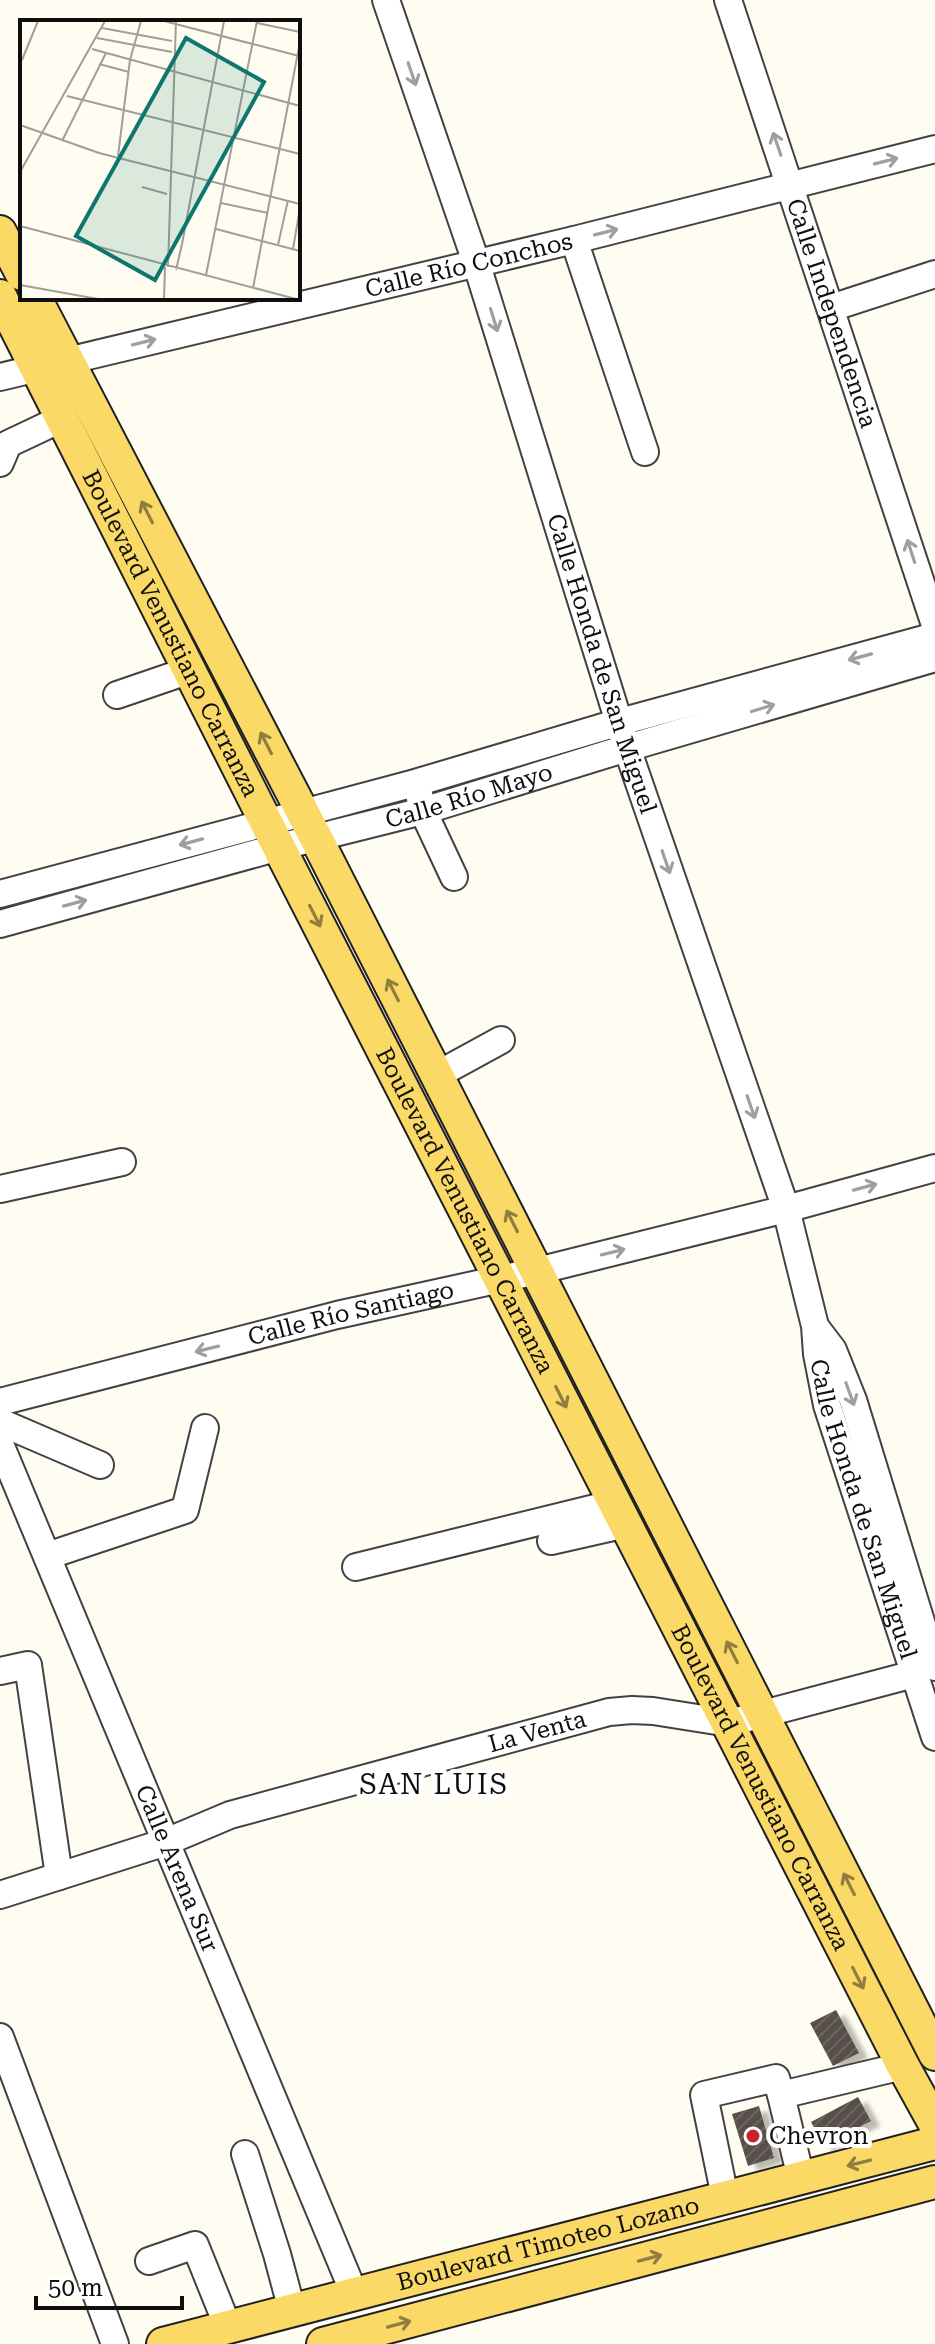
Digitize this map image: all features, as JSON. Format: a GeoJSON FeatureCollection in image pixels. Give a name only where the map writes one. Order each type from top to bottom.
{"type":"FeatureCollection","features":[{"type":"Feature","properties":{"kind":"main road"},"geometry":{"type":"LineString","coordinates":[[0,232],[20,270]]}},
{"type":"Feature","properties":{"kind":"main road","name":"Boulevard Venustiano Carranza"},"geometry":{"type":"LineString","coordinates":[[0,296],[53,364],[309,825],[935,2054]]}},
{"type":"Feature","properties":{"kind":"main road","name":"Boulevard Venustiano Carranza"},"geometry":{"type":"LineString","coordinates":[[36,300],[53,364],[63,418],[273,835],[935,2124]]}},
{"type":"Feature","properties":{"kind":"main road","name":"Boulevard Timoteo Lozano"},"geometry":{"type":"LineString","coordinates":[[163,2344],[935,2143]]}},
{"type":"Feature","properties":{"kind":"main road","name":"Boulevard Timoteo Lozano"},"geometry":{"type":"LineString","coordinates":[[323,2344],[935,2182]]}},
{"type":"Feature","properties":{"kind":"street","name":"Calle Honda de San Miguel"},"geometry":{"type":"LineString","coordinates":[[386,0],[476,262],[627,748],[786,1209],[815,1326],[827,1405],[924,1670],[935,1737]]}},
{"type":"Feature","properties":{"kind":"street","name":"Calle Independencia"},"geometry":{"type":"LineString","coordinates":[[728,0],[935,625]]}},
{"type":"Feature","properties":{"kind":"street","name":"Calle Río Conchos"},"geometry":{"type":"LineString","coordinates":[[0,377],[574,240],[935,149]]}},
{"type":"Feature","properties":{"kind":"street"},"geometry":{"type":"LineString","coordinates":[[574,240],[645,452]]}},
{"type":"Feature","properties":{"kind":"street"},"geometry":{"type":"LineString","coordinates":[[831,308],[935,274]]}},
{"type":"Feature","properties":{"kind":"street"},"geometry":{"type":"LineString","coordinates":[[0,463],[8,444],[63,418]]}},
{"type":"Feature","properties":{"kind":"street","name":"Calle Río Mayo"},"geometry":{"type":"LineString","coordinates":[[0,924],[309,825],[415,783],[620,722],[935,636]]}},
{"type":"Feature","properties":{"kind":"street","name":"Calle Río Mayo"},"geometry":{"type":"LineString","coordinates":[[309,825],[423,811],[935,658]]}},
{"type":"Feature","properties":{"kind":"street"},"geometry":{"type":"LineString","coordinates":[[117,695],[190,670]]}},
{"type":"Feature","properties":{"kind":"street"},"geometry":{"type":"LineString","coordinates":[[415,783],[423,811],[454,877]]}},
{"type":"Feature","properties":{"kind":"street","name":"Calle Río Mayo"},"geometry":{"type":"LineString","coordinates":[[0,894],[273,835]]}},
{"type":"Feature","properties":{"kind":"street"},"geometry":{"type":"LineString","coordinates":[[437,1075],[501,1040]]}},
{"type":"Feature","properties":{"kind":"street"},"geometry":{"type":"LineString","coordinates":[[0,1189],[122,1162]]}},
{"type":"Feature","properties":{"kind":"street","name":"Calle Río Santiago"},"geometry":{"type":"LineString","coordinates":[[0,1402],[337,1315],[537,1271],[786,1209],[935,1168]]}},
{"type":"Feature","properties":{"kind":"street"},"geometry":{"type":"LineString","coordinates":[[0,1422],[100,1465]]}},
{"type":"Feature","properties":{"kind":"street"},"geometry":{"type":"LineString","coordinates":[[47,1556],[185,1510],[205,1428]]}},
{"type":"Feature","properties":{"kind":"street","name":"Calle Arena Sur"},"geometry":{"type":"LineString","coordinates":[[0,1444],[354,2293]]}},
{"type":"Feature","properties":{"kind":"street"},"geometry":{"type":"LineString","coordinates":[[551,1541],[621,1513]]}},
{"type":"Feature","properties":{"kind":"street"},"geometry":{"type":"LineString","coordinates":[[356,1567],[621,1513]]}},
{"type":"Feature","properties":{"kind":"street"},"geometry":{"type":"LineString","coordinates":[[0,1671],[28,1665],[59,1876]]}},
{"type":"Feature","properties":{"kind":"street"},"geometry":{"type":"LineString","coordinates":[[729,1723],[924,1670]]}},
{"type":"Feature","properties":{"kind":"street","name":"La Venta"},"geometry":{"type":"LineString","coordinates":[[0,1895],[166,1842],[230,1815],[609,1712],[653,1711],[729,1723]]}},
{"type":"Feature","properties":{"kind":"street"},"geometry":{"type":"LineString","coordinates":[[0,2037],[115,2344]]}},
{"type":"Feature","properties":{"kind":"street"},"geometry":{"type":"LineString","coordinates":[[781,2095],[903,2066]]}},
{"type":"Feature","properties":{"kind":"street"},"geometry":{"type":"LineString","coordinates":[[725,2197],[704,2095],[776,2078],[801,2178]]}},
{"type":"Feature","properties":{"kind":"street"},"geometry":{"type":"LineString","coordinates":[[245,2154],[292,2310]]}},
{"type":"Feature","properties":{"kind":"street"},"geometry":{"type":"LineString","coordinates":[[149,2261],[195,2245],[228,2327]]}},
{"type":"Feature","properties":{"kind":"building","name":"Chevron"},"geometry":{"type":"Polygon","coordinates":[[[836,2010],[859,2053],[833,2066],[810,2023],[836,2010]]]}},
{"type":"Feature","properties":{"kind":"building","name":"Chevron"},"geometry":{"type":"Polygon","coordinates":[[[858,2097],[871,2121],[824,2146],[811,2122],[858,2097]]]}},
{"type":"Feature","properties":{"kind":"building","name":"Chevron"},"geometry":{"type":"Polygon","coordinates":[[[759,2106],[774,2158],[748,2166],[732,2114],[759,2106]]]}},
{"type":"Feature","properties":{"kind":"place","name":"Chevron"},"geometry":{"type":"Point","coordinates":[753,2136]}},
{"type":"Feature","properties":{"kind":"district","name":"SAN LUIS"},"geometry":{"type":"Point","coordinates":[434,1784]}}]}
